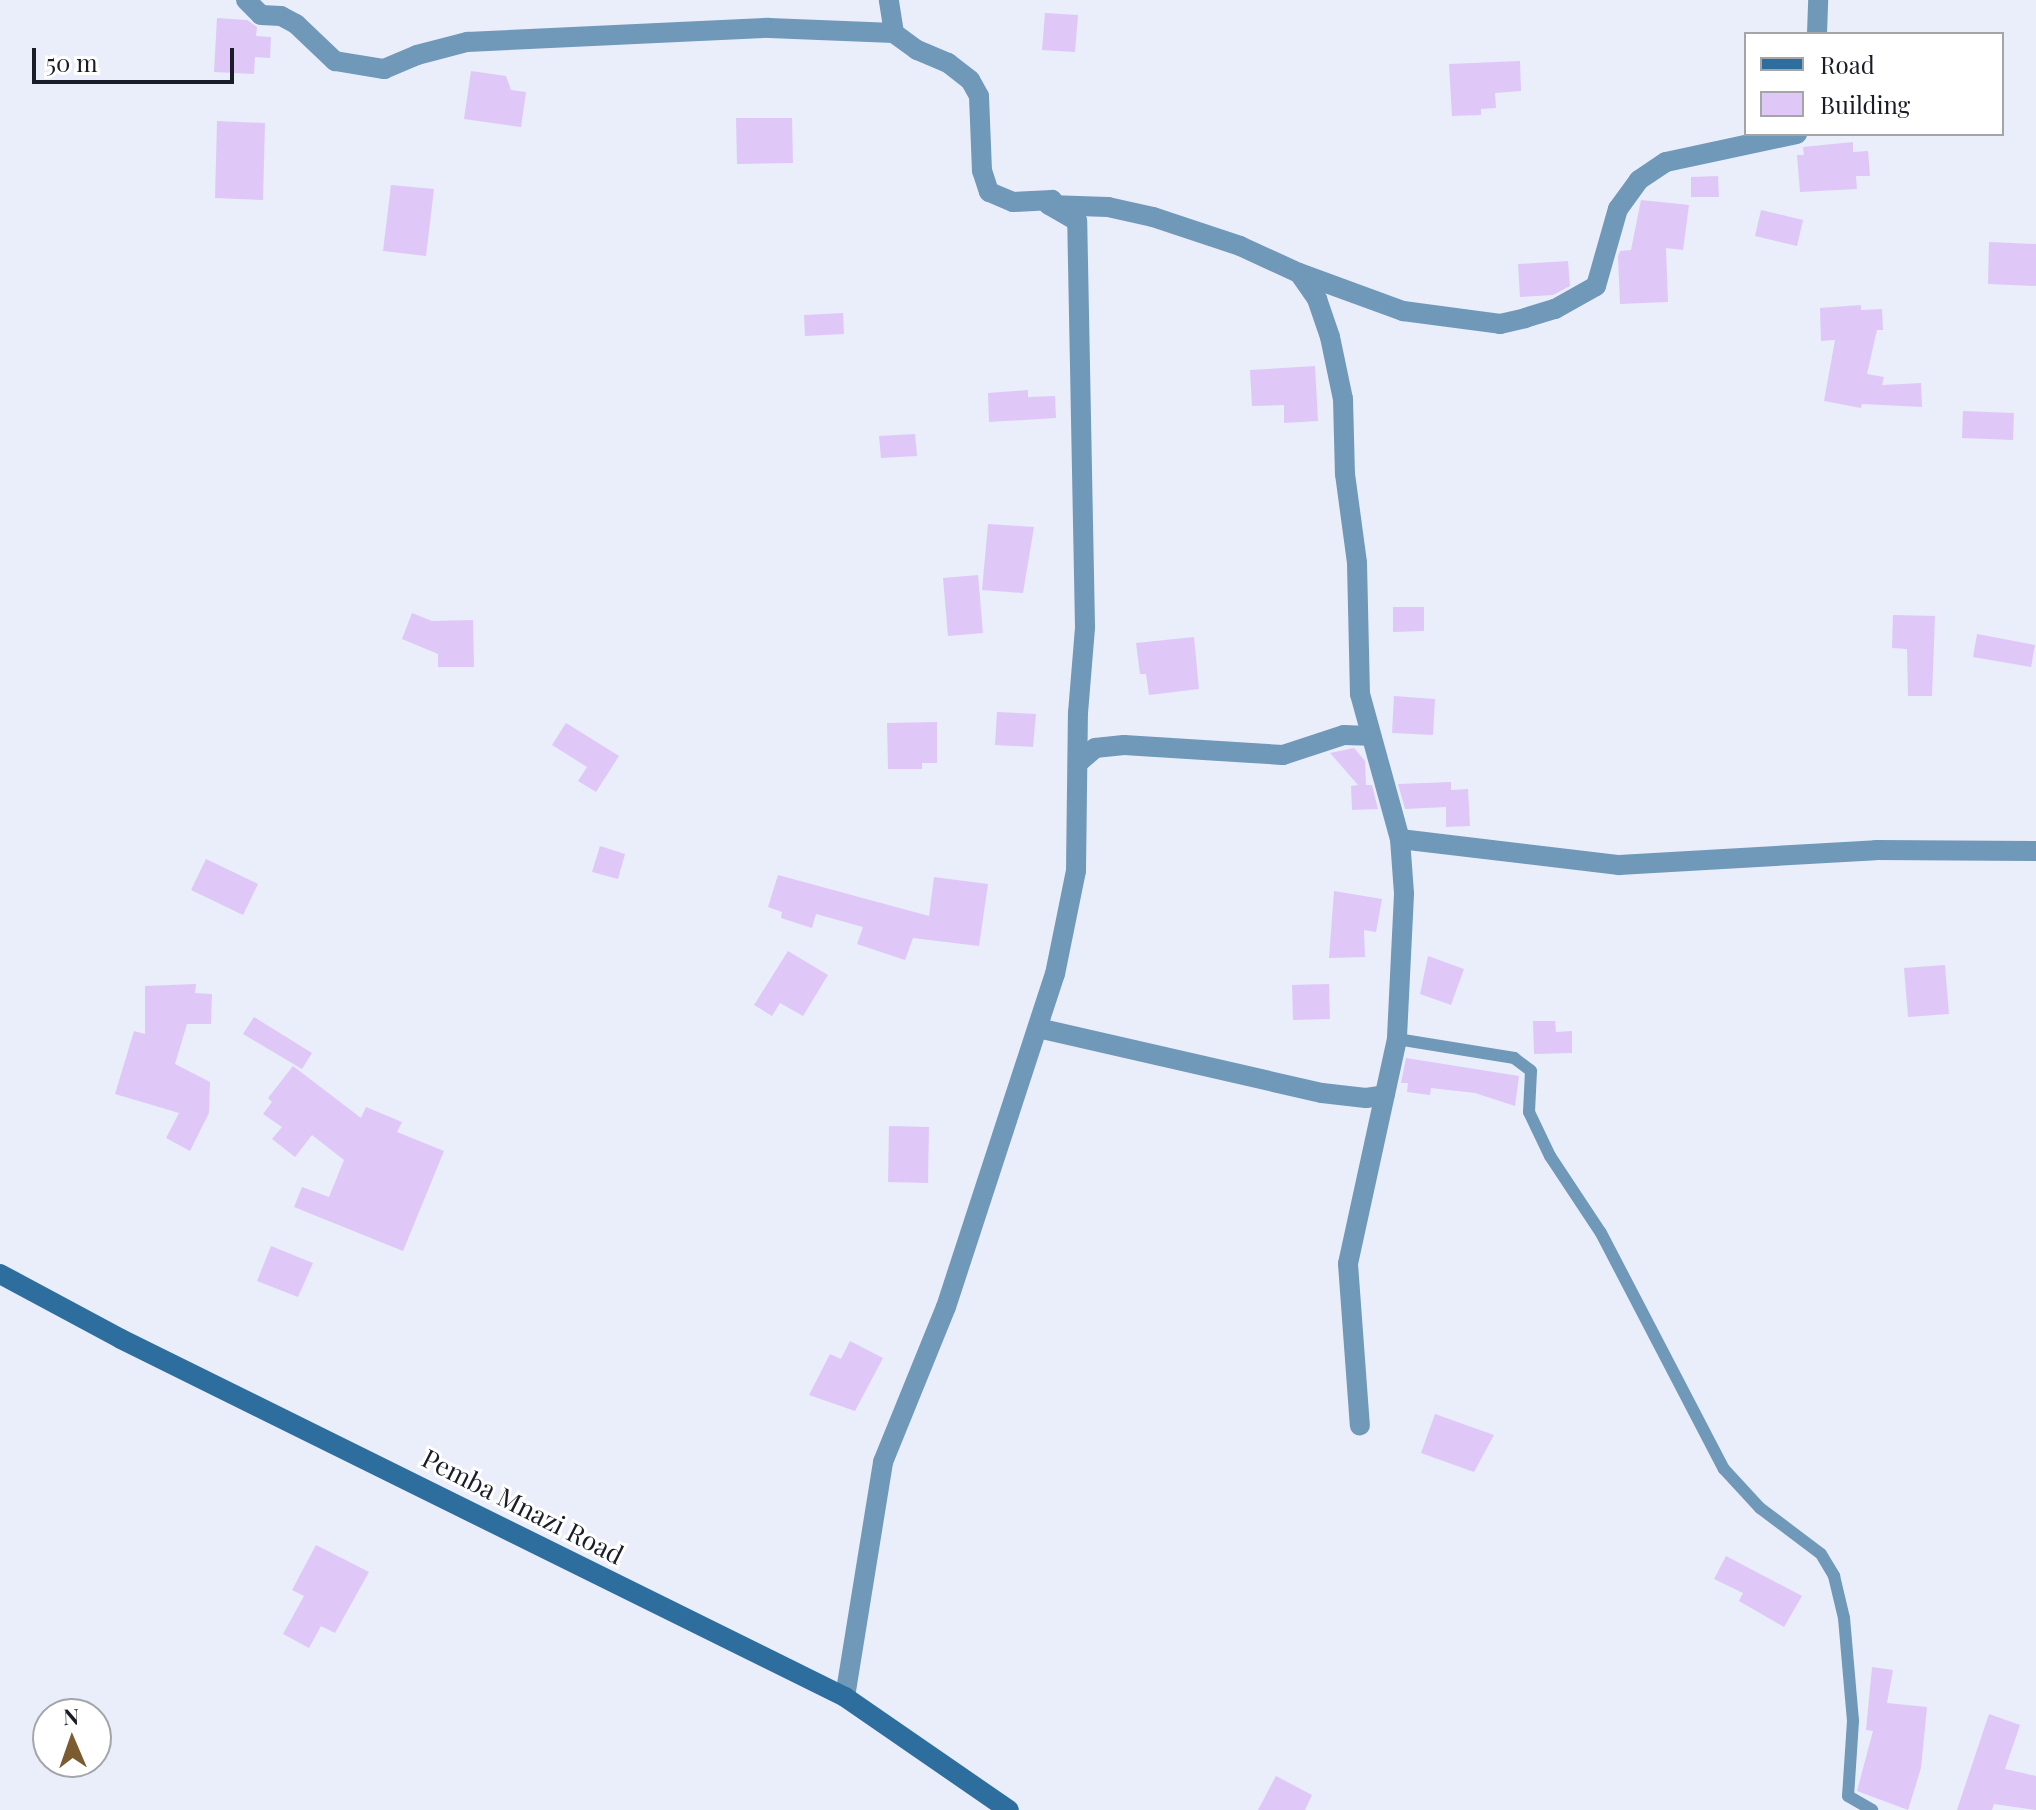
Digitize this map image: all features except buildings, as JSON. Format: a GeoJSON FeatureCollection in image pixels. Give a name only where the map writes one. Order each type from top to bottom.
{"type":"FeatureCollection","features":[{"type":"Feature","properties":{"kind":"main road","name":"Pemba Mnazi Road"},"geometry":{"type":"LineString","coordinates":[[0,1274],[121,1339],[845,1697],[1009,1810]]}},
{"type":"Feature","properties":{"kind":"street"},"geometry":{"type":"LineString","coordinates":[[246,0],[261,15],[281,16],[296,24],[335,61],[384,69],[417,55],[467,42],[769,28],[894,33],[970,80],[979,96],[982,171],[989,192],[1013,202],[1052,200],[1049,205]]}},
{"type":"Feature","properties":{"kind":"street"},"geometry":{"type":"LineString","coordinates":[[889,0],[894,33]]}},
{"type":"Feature","properties":{"kind":"street"},"geometry":{"type":"LineString","coordinates":[[1817,32],[1818,0]]}},
{"type":"Feature","properties":{"kind":"street"},"geometry":{"type":"LineString","coordinates":[[1049,205],[1094,205],[1153,217],[1240,246],[1299,273],[1403,311],[1500,324],[1565,305],[1596,286],[1618,209],[1639,180],[1666,162],[1795,136]]}},
{"type":"Feature","properties":{"kind":"street"},"geometry":{"type":"LineString","coordinates":[[845,1697],[883,1462],[946,1307],[1038,1028],[1076,871],[1085,627],[1077,221],[1049,205]]}},
{"type":"Feature","properties":{"kind":"street"},"geometry":{"type":"LineString","coordinates":[[1299,273],[1317,299],[1343,399],[1345,474],[1357,563],[1360,694],[1369,736],[1381,757],[1400,839],[1404,963],[1397,1039],[1348,1264],[1360,1426]]}},
{"type":"Feature","properties":{"kind":"street"},"geometry":{"type":"LineString","coordinates":[[1078,763],[1095,748],[1124,745],[1283,755],[1344,735],[1369,736]]}},
{"type":"Feature","properties":{"kind":"street"},"geometry":{"type":"LineString","coordinates":[[1400,839],[1619,865],[1876,850],[2036,851]]}},
{"type":"Feature","properties":{"kind":"street"},"geometry":{"type":"LineString","coordinates":[[1038,1028],[1322,1093],[1366,1098],[1385,1095]]}},
{"type":"Feature","properties":{"kind":"lane"},"geometry":{"type":"LineString","coordinates":[[1397,1039],[1514,1058],[1531,1071],[1529,1112],[1534,1123],[1568,1190],[1601,1233],[1724,1469],[1760,1508],[1821,1554],[1834,1576],[1844,1618],[1853,1721],[1848,1796],[1872,1810]]}}]}
